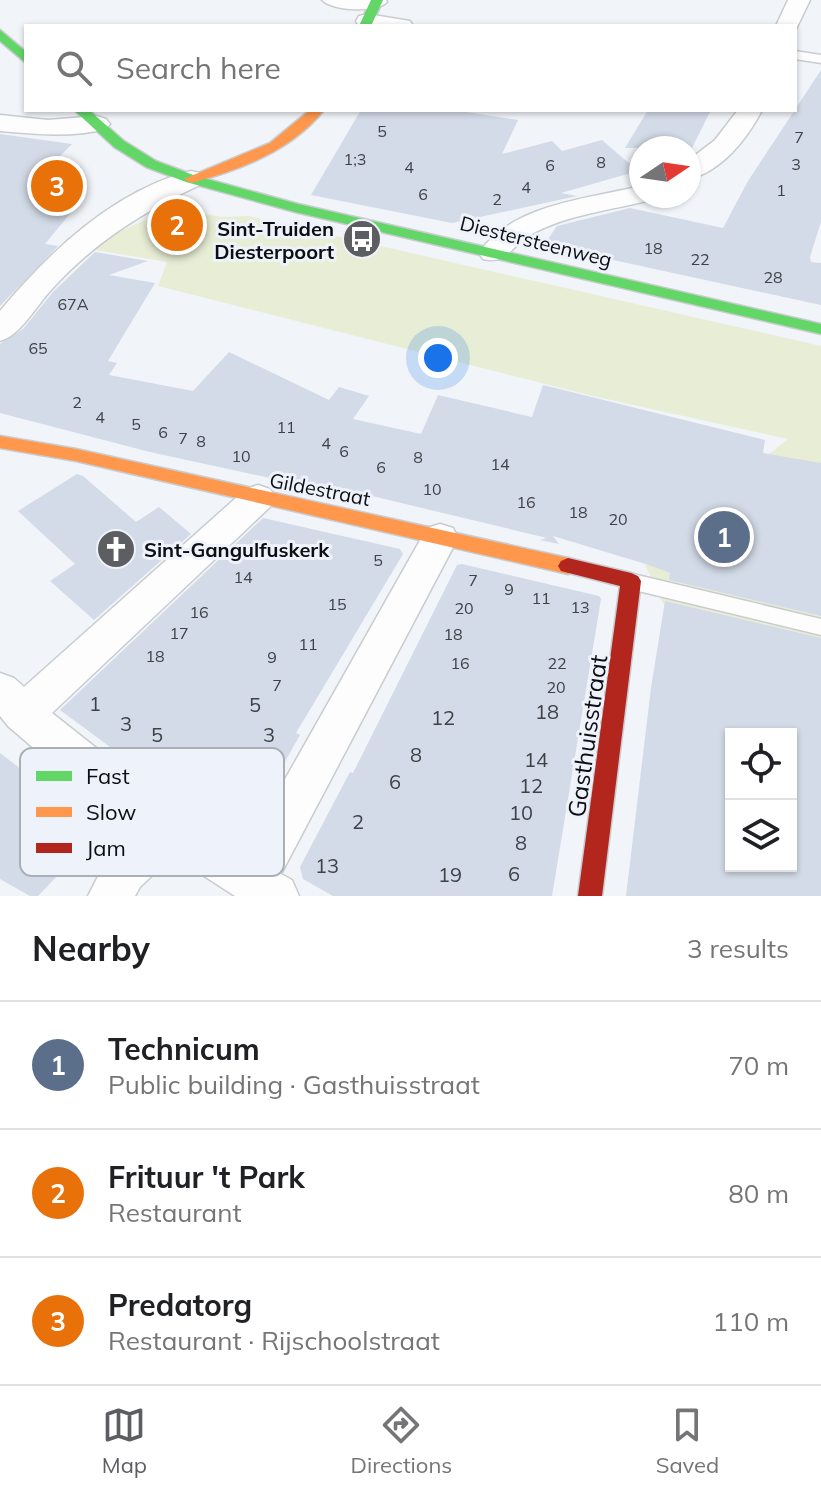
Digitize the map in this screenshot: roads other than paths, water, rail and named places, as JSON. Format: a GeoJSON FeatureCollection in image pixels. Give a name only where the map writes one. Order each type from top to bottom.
{"type":"FeatureCollection","features":[{"type":"Feature","properties":{"kind":"street"},"geometry":{"type":"LineString","coordinates":[[333,0],[398,24]]}},
{"type":"Feature","properties":{"kind":"street"},"geometry":{"type":"LineString","coordinates":[[788,24],[799,0]]}},
{"type":"Feature","properties":{"kind":"street"},"geometry":{"type":"LineString","coordinates":[[0,34],[24,57]]}},
{"type":"Feature","properties":{"kind":"street"},"geometry":{"type":"LineString","coordinates":[[0,331],[38,283],[85,237],[153,195],[240,163],[290,140],[315,112]]}},
{"type":"Feature","properties":{"kind":"street"},"geometry":{"type":"LineString","coordinates":[[701,163],[720,150],[743,125],[749,112]]}},
{"type":"Feature","properties":{"kind":"street"},"geometry":{"type":"LineString","coordinates":[[0,123],[48,128],[89,117]]}},
{"type":"Feature","properties":{"kind":"street","name":"Diestersteenweg"},"geometry":{"type":"LineString","coordinates":[[89,117],[119,144],[151,164],[241,194],[821,329]]}},
{"type":"Feature","properties":{"kind":"street"},"geometry":{"type":"LineString","coordinates":[[284,165],[290,140]]}},
{"type":"Feature","properties":{"kind":"street"},"geometry":{"type":"LineString","coordinates":[[284,187],[295,208]]}},
{"type":"Feature","properties":{"kind":"street"},"geometry":{"type":"LineString","coordinates":[[493,253],[519,230],[546,218],[629,197]]}},
{"type":"Feature","properties":{"kind":"street","name":"Gildestraat"},"geometry":{"type":"LineString","coordinates":[[0,442],[46,447],[631,581]]}},
{"type":"Feature","properties":{"kind":"street"},"geometry":{"type":"LineString","coordinates":[[69,748],[12,702],[258,498]]}},
{"type":"Feature","properties":{"kind":"street"},"geometry":{"type":"LineString","coordinates":[[284,849],[440,538]]}},
{"type":"Feature","properties":{"kind":"street","name":"Gasthuisstraat"},"geometry":{"type":"LineString","coordinates":[[590,896],[631,581]]}},
{"type":"Feature","properties":{"kind":"street"},"geometry":{"type":"LineString","coordinates":[[111,896],[122,876]]}},
{"type":"Feature","properties":{"kind":"street"},"geometry":{"type":"LineString","coordinates":[[244,876],[264,889]]}},
{"type":"Feature","properties":{"kind":"lane"},"geometry":{"type":"LineString","coordinates":[[797,55],[821,59]]}},
{"type":"Feature","properties":{"kind":"lane"},"geometry":{"type":"LineString","coordinates":[[631,581],[821,627]]}},
{"type":"Feature","properties":{"kind":"place","name":"Predatorg"},"geometry":{"type":"Point","coordinates":[57,186]}},
{"type":"Feature","properties":{"kind":"place","name":"Frituur 't Park"},"geometry":{"type":"Point","coordinates":[177,225]}},
{"type":"Feature","properties":{"kind":"place","name":"Sint-Truiden Diesterpoort"},"geometry":{"type":"Point","coordinates":[362,239]}},
{"type":"Feature","properties":{"kind":"place","name":"Technicum"},"geometry":{"type":"Point","coordinates":[724,537]}},
{"type":"Feature","properties":{"kind":"place","name":"Sint-Gangulfuskerk"},"geometry":{"type":"Point","coordinates":[116,549]}}]}
